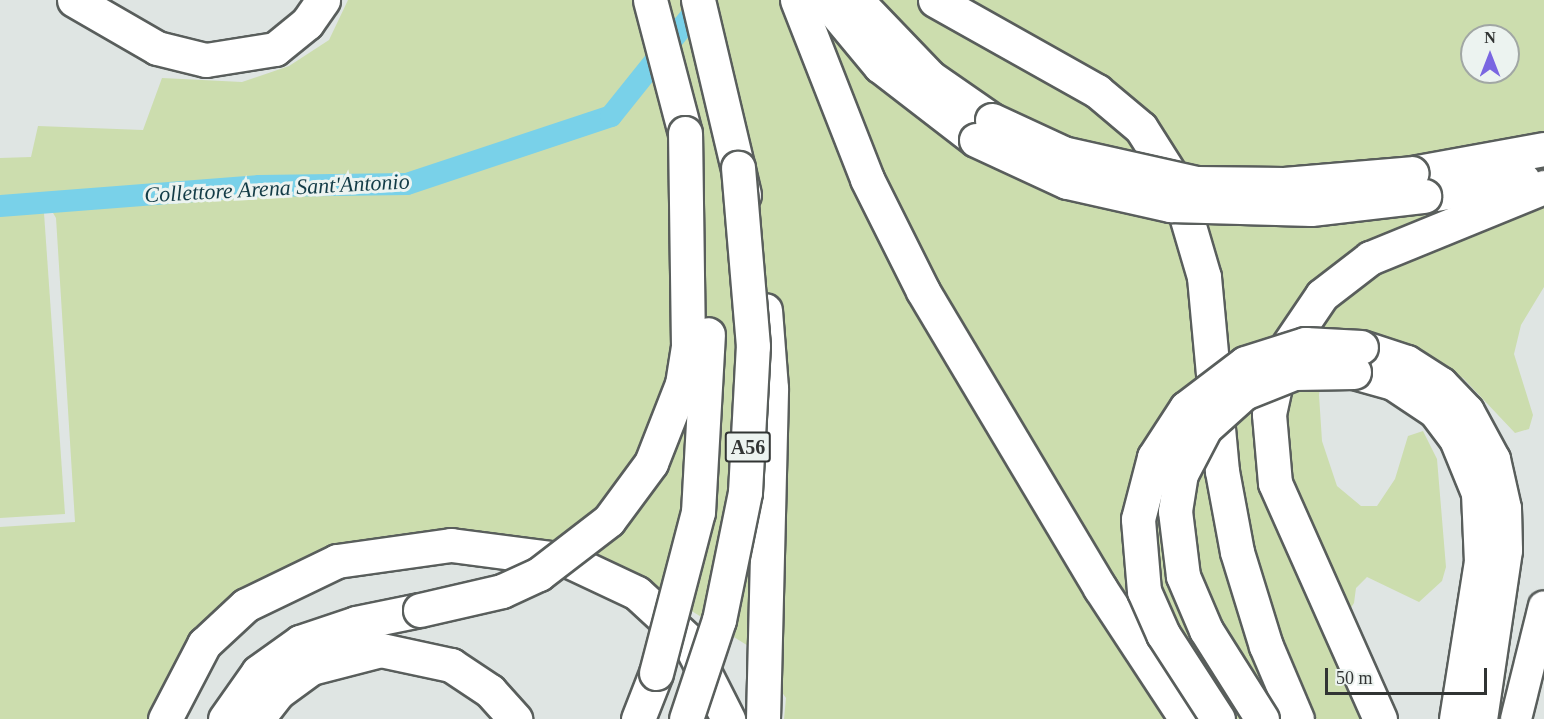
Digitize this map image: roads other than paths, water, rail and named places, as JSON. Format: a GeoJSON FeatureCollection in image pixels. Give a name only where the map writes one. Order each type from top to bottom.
{"type":"FeatureCollection","features":[{"type":"Feature","properties":{"kind":"main road"},"geometry":{"type":"LineString","coordinates":[[74,0],[157,48],[206,60],[275,49],[307,23],[323,0]]}},
{"type":"Feature","properties":{"kind":"main road","name":"A56"},"geometry":{"type":"LineString","coordinates":[[638,719],[656,673],[689,560],[705,445],[707,294],[685,132],[650,0]]}},
{"type":"Feature","properties":{"kind":"main road","name":"A56"},"geometry":{"type":"LineString","coordinates":[[686,719],[722,609],[745,492],[752,336],[738,168],[698,0]]}},
{"type":"Feature","properties":{"kind":"main road"},"geometry":{"type":"LineString","coordinates":[[797,0],[863,169],[923,291],[1100,588],[1186,719]]}},
{"type":"Feature","properties":{"kind":"main road"},"geometry":{"type":"LineString","coordinates":[[825,0],[880,66],[945,120],[1025,165],[1115,196],[1214,209],[1311,209],[1544,175]]}},
{"type":"Feature","properties":{"kind":"main road"},"geometry":{"type":"LineString","coordinates":[[856,0],[930,77],[992,120],[1063,153],[1146,176],[1240,185],[1341,181],[1544,149]]}},
{"type":"Feature","properties":{"kind":"main road"},"geometry":{"type":"LineString","coordinates":[[935,0],[1097,91],[1141,128],[1177,185],[1204,277],[1222,471],[1237,552],[1266,646],[1297,719]]}},
{"type":"Feature","properties":{"kind":"main road"},"geometry":{"type":"LineString","coordinates":[[225,719],[242,690],[277,655],[325,631],[502,591],[539,574],[609,520],[651,463],[682,384],[688,346],[685,132]]}},
{"type":"Feature","properties":{"kind":"main road"},"geometry":{"type":"LineString","coordinates":[[738,168],[763,284],[771,388],[763,719]]}},
{"type":"Feature","properties":{"kind":"main road"},"geometry":{"type":"LineString","coordinates":[[1380,719],[1355,657],[1275,483],[1269,414],[1282,354],[1322,295],[1370,258],[1544,186]]}},
{"type":"Feature","properties":{"kind":"main road"},"geometry":{"type":"LineString","coordinates":[[1218,719],[1163,634],[1144,591],[1138,519],[1154,457],[1186,408],[1245,363],[1305,344],[1358,360],[1435,411],[1456,439],[1478,493],[1481,561],[1456,719]]}},
{"type":"Feature","properties":{"kind":"main road"},"geometry":{"type":"LineString","coordinates":[[1262,719],[1206,630],[1183,576],[1175,511],[1181,474],[1205,428],[1244,393],[1294,373],[1358,360],[1407,362],[1441,384],[1472,418],[1493,459],[1504,508],[1505,550],[1480,719]]}},
{"type":"Feature","properties":{"kind":"main road"},"geometry":{"type":"LineString","coordinates":[[165,719],[204,644],[255,600],[337,561],[452,544],[567,560],[637,593],[694,648],[728,719]]}},
{"type":"Feature","properties":{"kind":"main road"},"geometry":{"type":"LineString","coordinates":[[257,719],[277,693],[311,668],[381,651],[451,664],[490,690],[515,719]]}},
{"type":"Feature","properties":{"kind":"street"},"geometry":{"type":"LineString","coordinates":[[1516,719],[1544,606]]}},
{"type":"Feature","properties":{"kind":"waterway","name":"Collettore Arena Sant'Antonio"},"geometry":{"type":"LineString","coordinates":[[0,206],[259,186],[407,184],[611,116],[704,0]]}}]}
